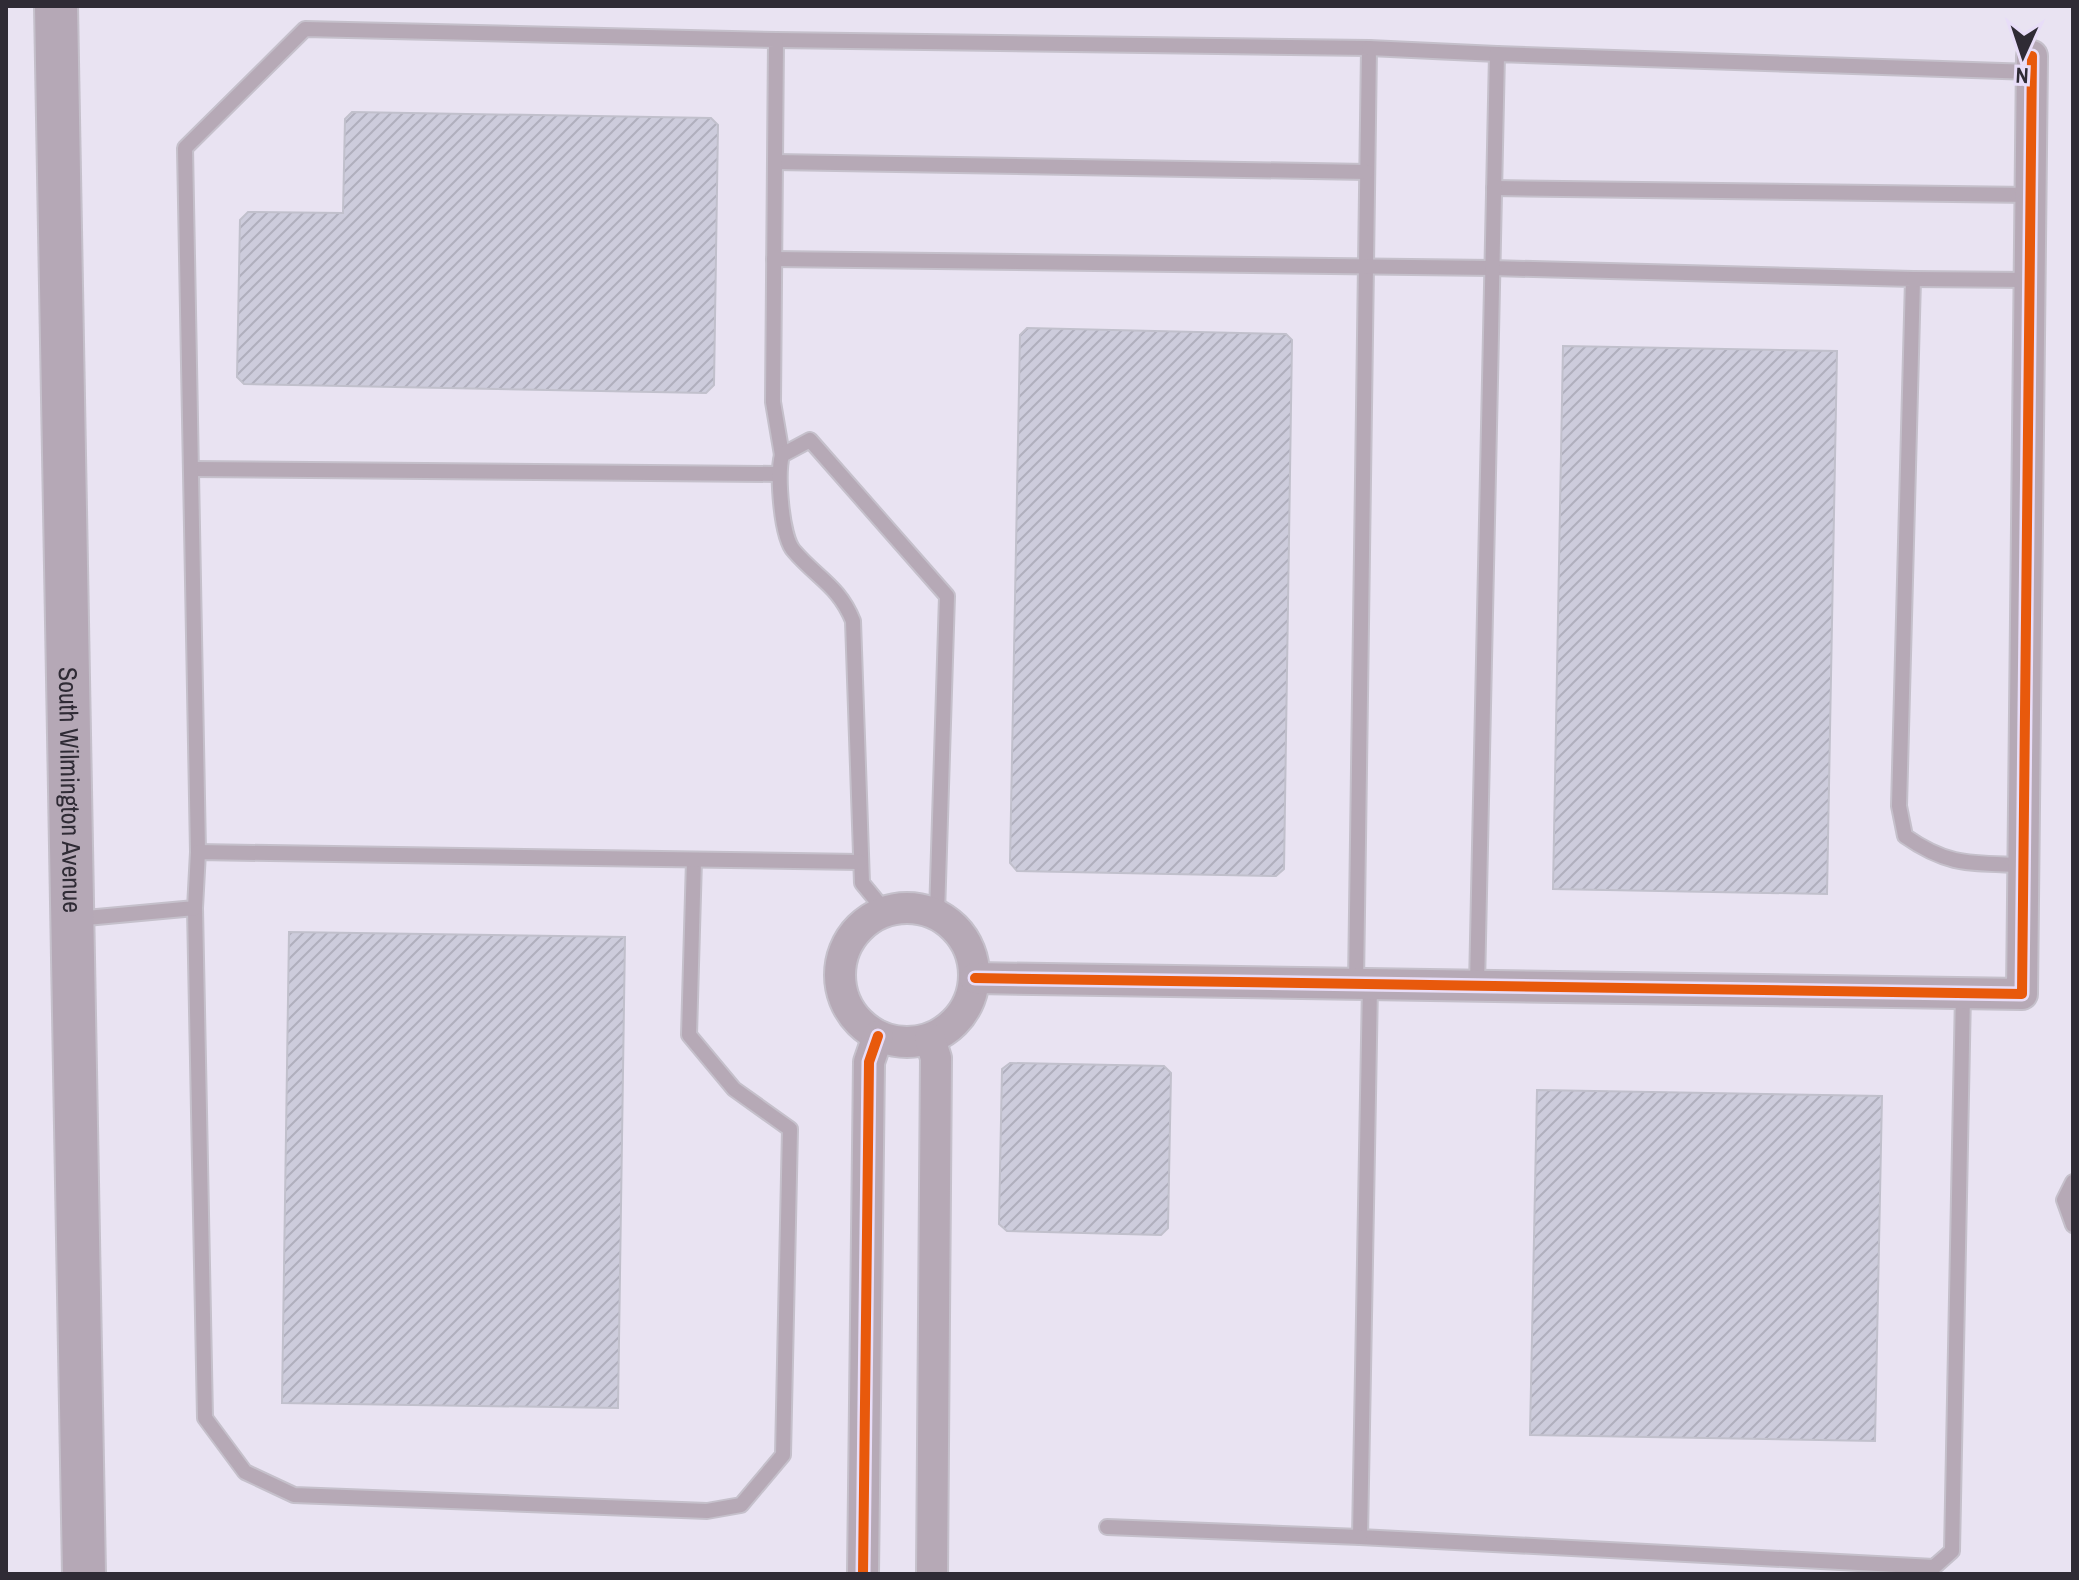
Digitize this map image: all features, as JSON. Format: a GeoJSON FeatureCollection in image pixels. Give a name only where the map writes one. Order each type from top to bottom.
{"type":"FeatureCollection","features":[{"type":"Feature","properties":{"kind":"main road","name":"South Wilmington Avenue"},"geometry":{"type":"LineString","coordinates":[[56,6],[84,1574]]}},
{"type":"Feature","properties":{"kind":"street"},"geometry":{"type":"LineString","coordinates":[[975,978],[2022,994],[2032,64]]}},
{"type":"Feature","properties":{"kind":"street"},"geometry":{"type":"LineString","coordinates":[[911,907],[937,914],[958,929],[971,952],[975,978],[968,1004],[952,1025],[930,1039],[903,1042],[878,1036],[857,1020],[843,997],[839,971],[846,945],[862,924],[885,911],[911,907]]}},
{"type":"Feature","properties":{"kind":"street"},"geometry":{"type":"LineString","coordinates":[[863,1574],[869,1062],[878,1036]]}},
{"type":"Feature","properties":{"kind":"street"},"geometry":{"type":"LineString","coordinates":[[930,1039],[936,1058],[932,1574]]}},
{"type":"Feature","properties":{"kind":"lane"},"geometry":{"type":"LineString","coordinates":[[694,860],[689,1035],[734,1089],[790,1129],[783,1455],[741,1505],[707,1511],[294,1495],[245,1472],[205,1418],[185,148],[305,29],[776,40],[1369,48],[1497,54],[2032,64]]}},
{"type":"Feature","properties":{"kind":"lane"},"geometry":{"type":"LineString","coordinates":[[776,40],[773,402],[782,455],[777,474],[790,548],[844,598],[853,621],[862,883],[885,911]]}},
{"type":"Feature","properties":{"kind":"lane"},"geometry":{"type":"LineString","coordinates":[[1360,1537],[1369,48]]}},
{"type":"Feature","properties":{"kind":"lane"},"geometry":{"type":"LineString","coordinates":[[1477,986],[1497,54]]}},
{"type":"Feature","properties":{"kind":"lane"},"geometry":{"type":"LineString","coordinates":[[775,162],[1367,172]]}},
{"type":"Feature","properties":{"kind":"lane"},"geometry":{"type":"LineString","coordinates":[[1494,188],[2030,195]]}},
{"type":"Feature","properties":{"kind":"lane"},"geometry":{"type":"LineString","coordinates":[[774,259],[1492,268],[2030,280]]}},
{"type":"Feature","properties":{"kind":"lane"},"geometry":{"type":"LineString","coordinates":[[1913,279],[1899,806],[1905,836],[1931,855],[1955,862],[2024,865]]}},
{"type":"Feature","properties":{"kind":"lane"},"geometry":{"type":"LineString","coordinates":[[782,455],[810,440],[947,596],[937,914]]}},
{"type":"Feature","properties":{"kind":"lane"},"geometry":{"type":"LineString","coordinates":[[191,469],[777,474]]}},
{"type":"Feature","properties":{"kind":"lane"},"geometry":{"type":"LineString","coordinates":[[198,852],[860,862]]}},
{"type":"Feature","properties":{"kind":"lane"},"geometry":{"type":"LineString","coordinates":[[74,919],[195,908]]}},
{"type":"Feature","properties":{"kind":"lane"},"geometry":{"type":"LineString","coordinates":[[1107,1527],[1934,1567],[1952,1551],[1963,993]]}},
{"type":"Feature","properties":{"kind":"lane"},"geometry":{"type":"LineString","coordinates":[[2073,1182],[2064,1200],[2073,1225]]}},
{"type":"Feature","properties":{"kind":"building"},"geometry":{"type":"Polygon","coordinates":[[[352,112],[711,118],[718,125],[714,385],[706,393],[244,384],[237,377],[240,220],[248,212],[343,213],[345,119],[352,112]]]}},
{"type":"Feature","properties":{"kind":"building"},"geometry":{"type":"Polygon","coordinates":[[[1027,328],[1286,334],[1292,340],[1284,869],[1276,876],[1017,871],[1010,863],[1020,335],[1027,328]]]}},
{"type":"Feature","properties":{"kind":"building"},"geometry":{"type":"Polygon","coordinates":[[[1563,346],[1837,351],[1827,894],[1553,889],[1563,346]]]}},
{"type":"Feature","properties":{"kind":"building"},"geometry":{"type":"Polygon","coordinates":[[[289,932],[625,937],[618,1408],[282,1403],[289,932]]]}},
{"type":"Feature","properties":{"kind":"building"},"geometry":{"type":"Polygon","coordinates":[[[1010,1063],[1164,1066],[1171,1073],[1168,1228],[1161,1235],[1007,1231],[999,1224],[1002,1069],[1010,1063]]]}},
{"type":"Feature","properties":{"kind":"building"},"geometry":{"type":"Polygon","coordinates":[[[1537,1090],[1882,1096],[1875,1441],[1530,1435],[1537,1090]]]}},
{"type":"Feature","properties":{"kind":"cycle path"},"geometry":{"type":"LineString","coordinates":[[975,978],[2022,994],[2032,56]]}},
{"type":"Feature","properties":{"kind":"cycle path"},"geometry":{"type":"LineString","coordinates":[[863,1574],[869,1062],[878,1036]]}}]}
